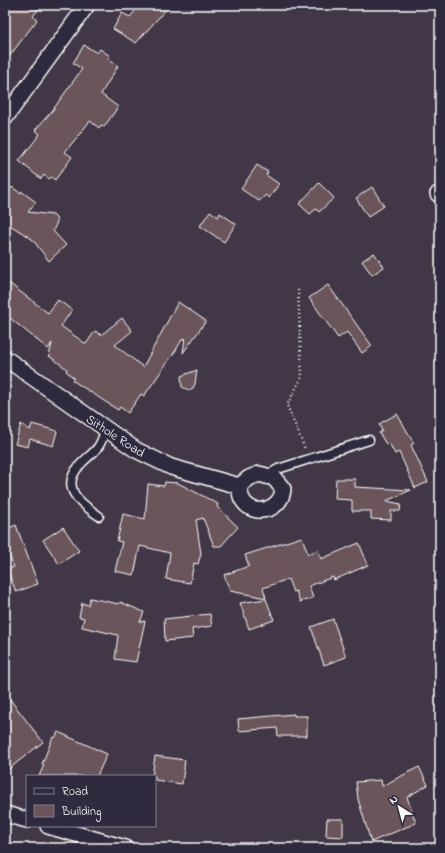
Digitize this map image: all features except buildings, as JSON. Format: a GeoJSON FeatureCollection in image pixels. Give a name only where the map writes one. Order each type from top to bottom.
{"type":"FeatureCollection","features":[{"type":"Feature","properties":{"kind":"street"},"geometry":{"type":"LineString","coordinates":[[5,118],[87,5]]}},
{"type":"Feature","properties":{"kind":"street","name":"Sithole Road"},"geometry":{"type":"LineString","coordinates":[[5,358],[105,430],[136,450],[171,467],[239,486]]}},
{"type":"Feature","properties":{"kind":"street"},"geometry":{"type":"LineString","coordinates":[[259,474],[268,475],[274,478],[283,489],[281,500],[271,508],[265,510],[254,509],[242,499],[239,486],[259,474]]}},
{"type":"Feature","properties":{"kind":"street"},"geometry":{"type":"LineString","coordinates":[[5,814],[26,820]]}},
{"type":"Feature","properties":{"kind":"street"},"geometry":{"type":"LineString","coordinates":[[52,827],[125,848]]}},
{"type":"Feature","properties":{"kind":"lane"},"geometry":{"type":"LineString","coordinates":[[99,516],[76,498],[72,482],[74,473],[80,464],[98,448],[105,430]]}},
{"type":"Feature","properties":{"kind":"lane"},"geometry":{"type":"LineString","coordinates":[[268,475],[278,469],[369,440]]}},
{"type":"Feature","properties":{"kind":"path"},"geometry":{"type":"LineString","coordinates":[[298,290],[302,377],[287,405],[308,459]]}}]}
